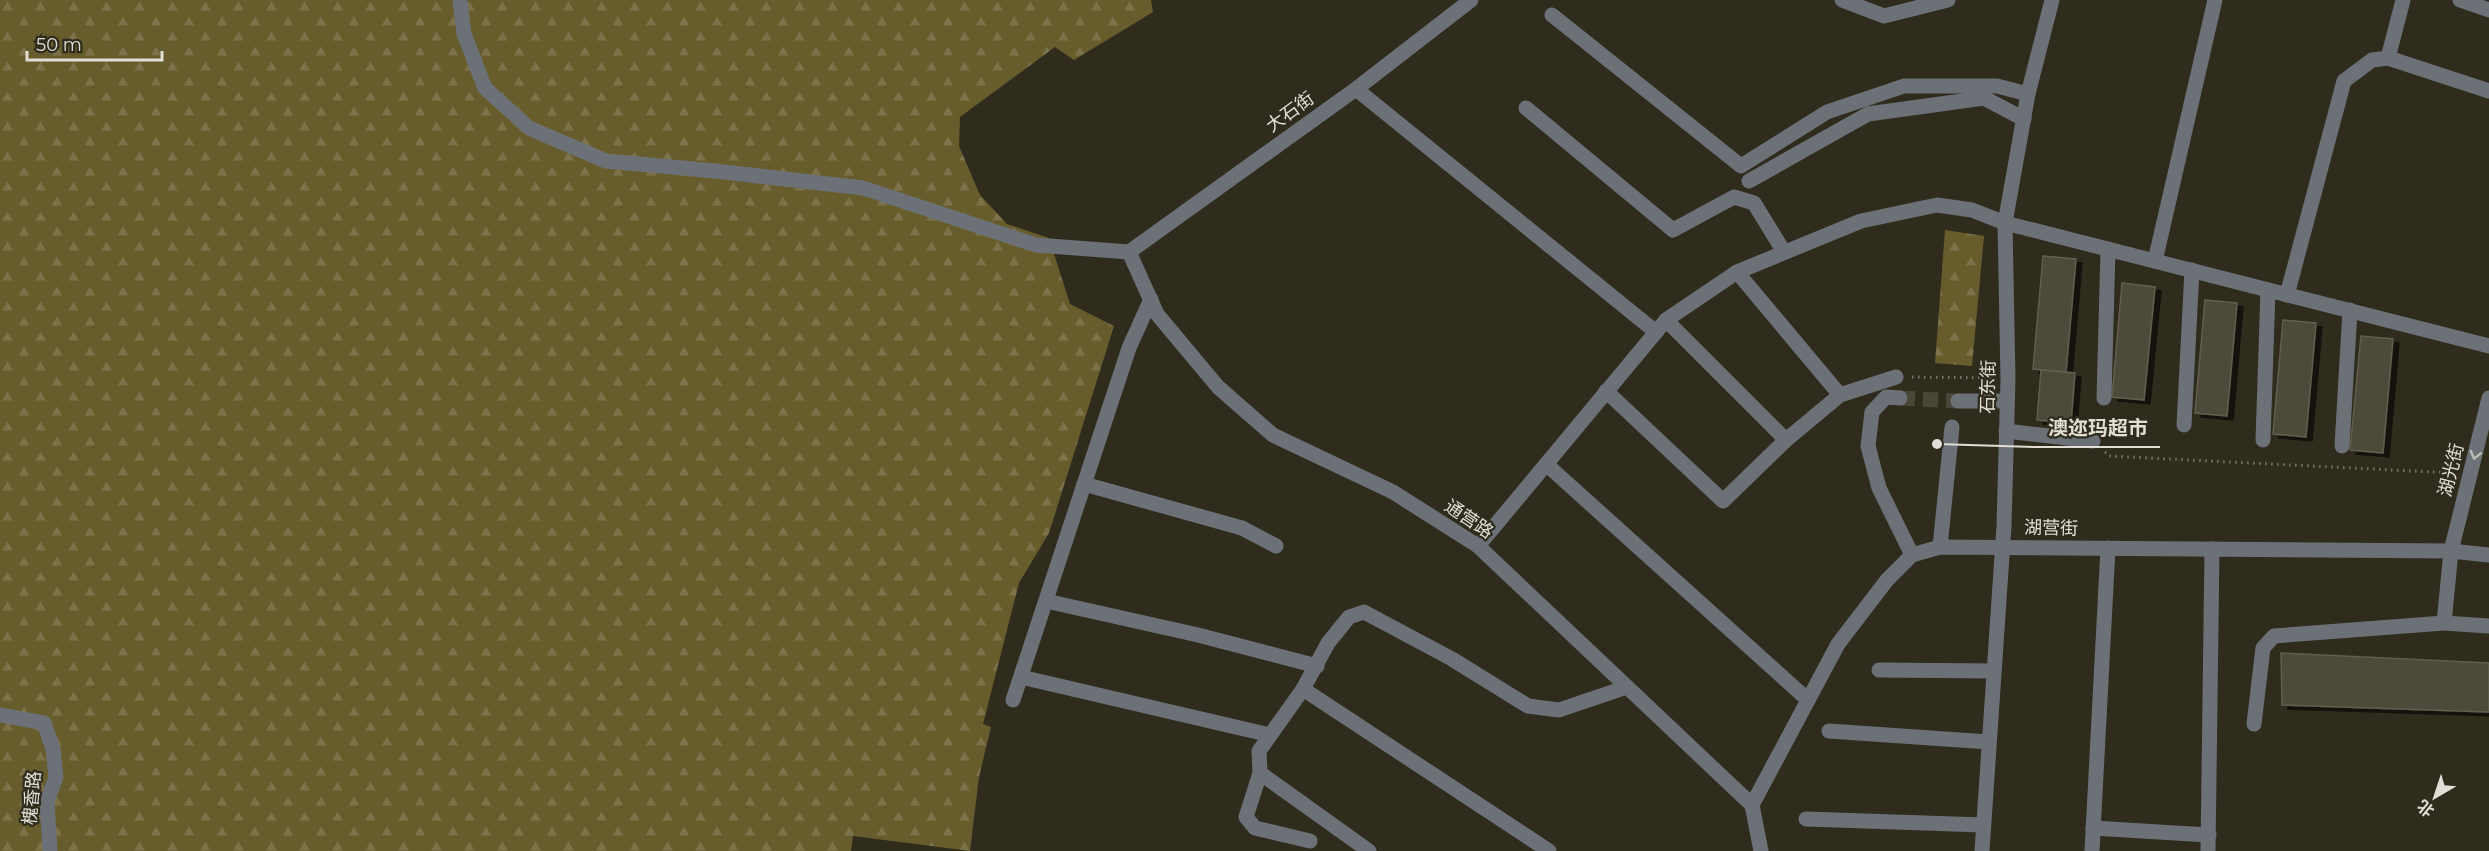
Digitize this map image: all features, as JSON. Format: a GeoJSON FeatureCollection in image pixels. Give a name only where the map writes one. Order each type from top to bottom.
{"type":"FeatureCollection","features":[{"type":"Feature","properties":{"kind":"street"},"geometry":{"type":"LineString","coordinates":[[460,0],[464,34],[486,88],[529,128],[606,162],[715,171],[863,188],[1036,245],[1129,252]]}},
{"type":"Feature","properties":{"kind":"street","name":"大石街"},"geometry":{"type":"LineString","coordinates":[[1129,252],[1356,89],[1472,0]]}},
{"type":"Feature","properties":{"kind":"street"},"geometry":{"type":"LineString","coordinates":[[1842,0],[1884,16],[1948,0]]}},
{"type":"Feature","properties":{"kind":"street","name":"石东街"},"geometry":{"type":"LineString","coordinates":[[1982,851],[2002,547],[2008,379],[2005,223],[2028,94],[2052,0]]}},
{"type":"Feature","properties":{"kind":"street"},"geometry":{"type":"LineString","coordinates":[[2155,261],[2215,0]]}},
{"type":"Feature","properties":{"kind":"street"},"geometry":{"type":"LineString","coordinates":[[2388,58],[2403,0]]}},
{"type":"Feature","properties":{"kind":"street"},"geometry":{"type":"LineString","coordinates":[[2460,0],[2489,10]]}},
{"type":"Feature","properties":{"kind":"street"},"geometry":{"type":"LineString","coordinates":[[1552,15],[1741,166],[1827,112],[1904,86],[1997,86],[2028,94]]}},
{"type":"Feature","properties":{"kind":"street"},"geometry":{"type":"LineString","coordinates":[[2287,295],[2344,81],[2372,60],[2388,58],[2489,91]]}},
{"type":"Feature","properties":{"kind":"street"},"geometry":{"type":"LineString","coordinates":[[1356,89],[1656,332]]}},
{"type":"Feature","properties":{"kind":"street"},"geometry":{"type":"LineString","coordinates":[[1749,181],[1868,114],[1984,98],[2024,119]]}},
{"type":"Feature","properties":{"kind":"street"},"geometry":{"type":"LineString","coordinates":[[1526,108],[1673,230],[1734,197],[1754,203],[1785,252]]}},
{"type":"Feature","properties":{"kind":"street"},"geometry":{"type":"LineString","coordinates":[[1478,546],[1666,320],[1737,272],[1862,221],[1937,205],[1972,210],[2005,223],[2489,346]]}},
{"type":"Feature","properties":{"kind":"street"},"geometry":{"type":"LineString","coordinates":[[2104,398],[2108,249]]}},
{"type":"Feature","properties":{"kind":"street","name":"通营路"},"geometry":{"type":"LineString","coordinates":[[1129,252],[1157,314],[1218,387],[1273,435],[1393,492],[1478,546],[1752,805]]}},
{"type":"Feature","properties":{"kind":"street"},"geometry":{"type":"LineString","coordinates":[[2184,425],[2192,270]]}},
{"type":"Feature","properties":{"kind":"street"},"geometry":{"type":"LineString","coordinates":[[1737,272],[1840,394]]}},
{"type":"Feature","properties":{"kind":"street"},"geometry":{"type":"LineString","coordinates":[[2263,440],[2268,290]]}},
{"type":"Feature","properties":{"kind":"street"},"geometry":{"type":"LineString","coordinates":[[1013,700],[1129,348],[1151,299]]}},
{"type":"Feature","properties":{"kind":"street"},"geometry":{"type":"LineString","coordinates":[[2342,446],[2350,310]]}},
{"type":"Feature","properties":{"kind":"street"},"geometry":{"type":"LineString","coordinates":[[1666,320],[1786,440]]}},
{"type":"Feature","properties":{"kind":"street"},"geometry":{"type":"LineString","coordinates":[[1606,391],[1723,501],[1786,440],[1840,394],[1896,377]]}},
{"type":"Feature","properties":{"kind":"street"},"geometry":{"type":"LineString","coordinates":[[1900,398],[1886,398],[1872,412],[1868,446],[1879,488],[1912,555]]}},
{"type":"Feature","properties":{"kind":"street","name":"湖光街"},"geometry":{"type":"LineString","coordinates":[[2444,623],[2451,551],[2489,398]]}},
{"type":"Feature","properties":{"kind":"street"},"geometry":{"type":"LineString","coordinates":[[1958,401],[2007,401]]}},
{"type":"Feature","properties":{"kind":"street"},"geometry":{"type":"LineString","coordinates":[[1940,547],[1952,427]]}},
{"type":"Feature","properties":{"kind":"street"},"geometry":{"type":"LineString","coordinates":[[2006,431],[2093,441]]}},
{"type":"Feature","properties":{"kind":"street"},"geometry":{"type":"LineString","coordinates":[[1546,464],[1808,700]]}},
{"type":"Feature","properties":{"kind":"street"},"geometry":{"type":"LineString","coordinates":[[1084,484],[1242,528],[1276,546]]}},
{"type":"Feature","properties":{"kind":"street","name":"湖营街"},"geometry":{"type":"LineString","coordinates":[[1752,805],[1838,644],[1887,580],[1912,555],[1940,547],[2451,551],[2489,555]]}},
{"type":"Feature","properties":{"kind":"street"},"geometry":{"type":"LineString","coordinates":[[2092,851],[2108,548]]}},
{"type":"Feature","properties":{"kind":"street"},"geometry":{"type":"LineString","coordinates":[[2208,851],[2212,549]]}},
{"type":"Feature","properties":{"kind":"street"},"geometry":{"type":"LineString","coordinates":[[1046,601],[1198,635],[1317,666]]}},
{"type":"Feature","properties":{"kind":"street"},"geometry":{"type":"LineString","coordinates":[[1310,841],[1255,828],[1246,818],[1260,773],[1259,751],[1303,689],[1328,643],[1349,618],[1364,612],[1452,659],[1528,706],[1558,710],[1627,687]]}},
{"type":"Feature","properties":{"kind":"street"},"geometry":{"type":"LineString","coordinates":[[2254,724],[2263,648],[2274,636],[2444,623],[2489,626]]}},
{"type":"Feature","properties":{"kind":"street"},"geometry":{"type":"LineString","coordinates":[[1879,670],[1994,671]]}},
{"type":"Feature","properties":{"kind":"street"},"geometry":{"type":"LineString","coordinates":[[1021,677],[1270,735]]}},
{"type":"Feature","properties":{"kind":"street"},"geometry":{"type":"LineString","coordinates":[[1303,689],[1549,851]]}},
{"type":"Feature","properties":{"kind":"street","name":"槐香路"},"geometry":{"type":"LineString","coordinates":[[0,715],[44,723],[53,749],[56,777],[48,802],[50,851]]}},
{"type":"Feature","properties":{"kind":"street"},"geometry":{"type":"LineString","coordinates":[[1829,731],[1989,742]]}},
{"type":"Feature","properties":{"kind":"street"},"geometry":{"type":"LineString","coordinates":[[1260,773],[1369,851]]}},
{"type":"Feature","properties":{"kind":"street"},"geometry":{"type":"LineString","coordinates":[[1752,805],[1761,851]]}},
{"type":"Feature","properties":{"kind":"street"},"geometry":{"type":"LineString","coordinates":[[1806,819],[1983,825]]}},
{"type":"Feature","properties":{"kind":"street"},"geometry":{"type":"LineString","coordinates":[[2093,828],[2208,835]]}},
{"type":"Feature","properties":{"kind":"path"},"geometry":{"type":"LineString","coordinates":[[1896,377],[2008,379]]}},
{"type":"Feature","properties":{"kind":"path"},"geometry":{"type":"LineString","coordinates":[[2093,441],[2109,456],[2470,474]]}},
{"type":"Feature","properties":{"kind":"green space"},"geometry":{"type":"Polygon","coordinates":[[[0,0],[1151,0],[1153,12],[1074,60],[1055,47],[960,117],[959,146],[980,195],[1007,224],[1049,238],[1070,304],[1114,326],[1049,533],[1019,583],[983,724],[991,727],[979,777],[970,851],[853,836],[851,851],[0,851],[0,0]]]}},
{"type":"Feature","properties":{"kind":"green space"},"geometry":{"type":"Polygon","coordinates":[[[1945,230],[1984,236],[1972,366],[1935,363],[1945,230]]]}},
{"type":"Feature","properties":{"kind":"building"},"geometry":{"type":"Polygon","coordinates":[[[2043,256],[2076,259],[2066,372],[2033,369],[2043,256]]]}},
{"type":"Feature","properties":{"kind":"building"},"geometry":{"type":"Polygon","coordinates":[[[2122,283],[2155,287],[2144,400],[2112,397],[2122,283]]]}},
{"type":"Feature","properties":{"kind":"building"},"geometry":{"type":"Polygon","coordinates":[[[2205,300],[2237,303],[2227,416],[2195,413],[2205,300]]]}},
{"type":"Feature","properties":{"kind":"building"},"geometry":{"type":"Polygon","coordinates":[[[2283,320],[2316,323],[2306,437],[2273,434],[2283,320]]]}},
{"type":"Feature","properties":{"kind":"building"},"geometry":{"type":"Polygon","coordinates":[[[2361,336],[2393,339],[2383,453],[2350,450],[2361,336]]]}},
{"type":"Feature","properties":{"kind":"building"},"geometry":{"type":"Polygon","coordinates":[[[2041,370],[2075,373],[2071,423],[2037,420],[2041,370]]]}},
{"type":"Feature","properties":{"kind":"building"},"geometry":{"type":"Polygon","coordinates":[[[2281,653],[2489,663],[2489,712],[2282,705],[2281,653]]]}},
{"type":"Feature","properties":{"kind":"tunnel"},"geometry":{"type":"LineString","coordinates":[[1900,398],[1958,401]]}},
{"type":"Feature","properties":{"kind":"place","name":"澳迩玛超市"},"geometry":{"type":"Point","coordinates":[1937,444]}}]}
